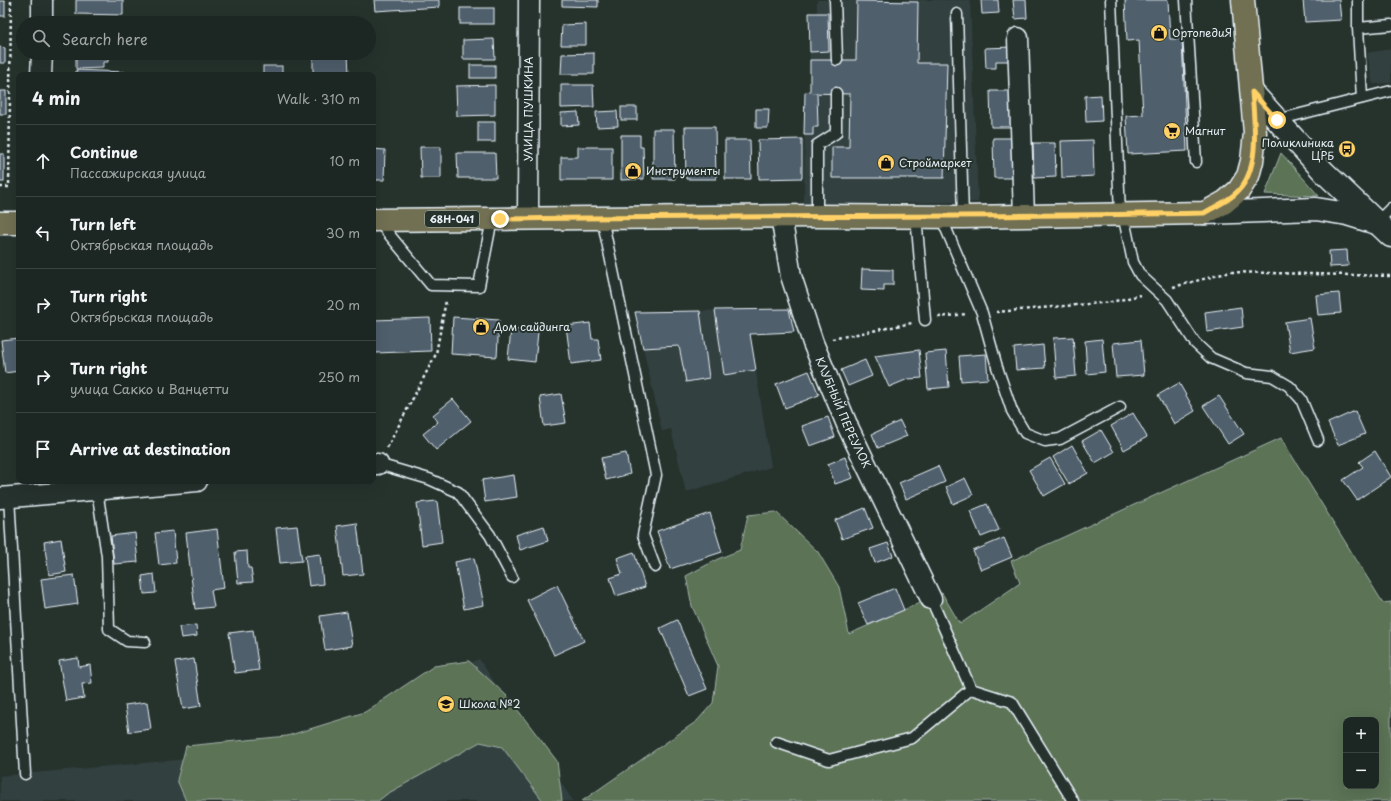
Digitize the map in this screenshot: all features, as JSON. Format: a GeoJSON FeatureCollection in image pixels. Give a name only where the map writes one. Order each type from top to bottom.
{"type":"FeatureCollection","features":[{"type":"Feature","properties":{"kind":"main road","name":"68Н-041"},"geometry":{"type":"LineString","coordinates":[[376,220],[781,216],[963,217],[1204,213],[1225,202],[1239,190],[1248,176],[1252,161],[1255,133],[1243,0]]}},
{"type":"Feature","properties":{"kind":"main road"},"geometry":{"type":"LineString","coordinates":[[0,223],[16,223]]}},
{"type":"Feature","properties":{"kind":"street"},"geometry":{"type":"LineString","coordinates":[[42,0],[42,16]]}},
{"type":"Feature","properties":{"kind":"street","name":"УЛИЦА ПУШКИНА"},"geometry":{"type":"LineString","coordinates":[[528,218],[529,0]]}},
{"type":"Feature","properties":{"kind":"street"},"geometry":{"type":"LineString","coordinates":[[1018,38],[1024,216]]}},
{"type":"Feature","properties":{"kind":"street"},"geometry":{"type":"LineString","coordinates":[[41,72],[42,60]]}},
{"type":"Feature","properties":{"kind":"street"},"geometry":{"type":"LineString","coordinates":[[1252,92],[1324,172],[1386,222]]}},
{"type":"Feature","properties":{"kind":"street"},"geometry":{"type":"LineString","coordinates":[[1204,213],[1316,209],[1386,222]]}},
{"type":"Feature","properties":{"kind":"street","name":"КЛУБНЫЙ ПЕРЕУЛОК"},"geometry":{"type":"LineString","coordinates":[[781,216],[791,276],[813,343],[848,427],[931,599]]}},
{"type":"Feature","properties":{"kind":"street"},"geometry":{"type":"LineString","coordinates":[[5,498],[37,488],[97,490],[164,484]]}},
{"type":"Feature","properties":{"kind":"lane"},"geometry":{"type":"LineString","coordinates":[[835,0],[837,60]]}},
{"type":"Feature","properties":{"kind":"lane"},"geometry":{"type":"LineString","coordinates":[[1111,0],[1122,214],[1133,262],[1140,275],[1167,300],[1195,343],[1211,358],[1246,373],[1272,376],[1289,386],[1301,399],[1318,440]]}},
{"type":"Feature","properties":{"kind":"lane"},"geometry":{"type":"LineString","coordinates":[[1186,0],[1196,162]]}},
{"type":"Feature","properties":{"kind":"lane"},"geometry":{"type":"LineString","coordinates":[[1358,0],[1362,98]]}},
{"type":"Feature","properties":{"kind":"lane"},"geometry":{"type":"LineString","coordinates":[[957,14],[963,217]]}},
{"type":"Feature","properties":{"kind":"lane"},"geometry":{"type":"LineString","coordinates":[[1358,28],[1391,25]]}},
{"type":"Feature","properties":{"kind":"lane"},"geometry":{"type":"LineString","coordinates":[[1277,120],[1391,91]]}},
{"type":"Feature","properties":{"kind":"lane"},"geometry":{"type":"LineString","coordinates":[[817,216],[817,146],[836,133],[836,93]]}},
{"type":"Feature","properties":{"kind":"lane"},"geometry":{"type":"LineString","coordinates":[[916,216],[925,320]]}},
{"type":"Feature","properties":{"kind":"lane"},"geometry":{"type":"LineString","coordinates":[[941,217],[982,313],[997,367],[1012,411],[1025,433],[1045,441],[1060,439],[1120,407]]}},
{"type":"Feature","properties":{"kind":"lane"},"geometry":{"type":"LineString","coordinates":[[602,218],[656,475],[643,535],[655,567]]}},
{"type":"Feature","properties":{"kind":"lane"},"geometry":{"type":"LineString","coordinates":[[376,221],[431,285],[479,286],[492,219]]}},
{"type":"Feature","properties":{"kind":"lane"},"geometry":{"type":"LineString","coordinates":[[376,464],[429,479],[458,492],[490,535],[512,577]]}},
{"type":"Feature","properties":{"kind":"lane"},"geometry":{"type":"LineString","coordinates":[[97,490],[107,556],[109,629],[128,641],[145,642]]}},
{"type":"Feature","properties":{"kind":"lane"},"geometry":{"type":"LineString","coordinates":[[5,498],[25,774]]}},
{"type":"Feature","properties":{"kind":"lane"},"geometry":{"type":"LineString","coordinates":[[931,599],[971,689],[1012,702],[1074,801]]}},
{"type":"Feature","properties":{"kind":"lane"},"geometry":{"type":"LineString","coordinates":[[776,742],[829,760],[912,738],[971,689]]}},
{"type":"Feature","properties":{"kind":"path"},"geometry":{"type":"LineString","coordinates":[[0,187],[8,187],[11,0]]}},
{"type":"Feature","properties":{"kind":"path"},"geometry":{"type":"LineString","coordinates":[[813,343],[925,320],[982,313],[1111,302],[1230,272],[1391,276]]}},
{"type":"Feature","properties":{"kind":"path"},"geometry":{"type":"LineString","coordinates":[[376,464],[436,354],[448,285]]}},
{"type":"Feature","properties":{"kind":"shaded area"},"geometry":{"type":"Polygon","coordinates":[[[817,0],[970,0],[978,202],[804,204],[805,92],[810,92],[809,13],[817,13],[817,0]]]}},
{"type":"Feature","properties":{"kind":"shaded area"},"geometry":{"type":"Polygon","coordinates":[[[1391,49],[1391,83],[1373,84],[1367,53],[1391,49]]]}},
{"type":"Feature","properties":{"kind":"shaded area"},"geometry":{"type":"Polygon","coordinates":[[[789,309],[794,332],[750,334],[771,467],[686,492],[671,429],[662,431],[635,312],[789,309]]]}},
{"type":"Feature","properties":{"kind":"shaded area","name":"Школа №2"},"geometry":{"type":"Polygon","coordinates":[[[479,659],[573,801],[0,801],[0,776],[289,750],[479,659]]]}},
{"type":"Feature","properties":{"kind":"green space"},"geometry":{"type":"Polygon","coordinates":[[[1281,153],[1319,196],[1265,194],[1281,153]]]}},
{"type":"Feature","properties":{"kind":"green space"},"geometry":{"type":"Polygon","coordinates":[[[1281,438],[1383,603],[1391,602],[1391,801],[582,801],[697,721],[713,703],[718,666],[692,606],[686,576],[718,559],[740,550],[748,515],[776,512],[818,552],[839,587],[849,634],[942,593],[960,624],[1020,583],[1011,561],[1281,438]]]}},
{"type":"Feature","properties":{"kind":"green space","name":"Школа №2"},"geometry":{"type":"Polygon","coordinates":[[[469,661],[507,696],[557,761],[562,801],[543,801],[502,747],[480,742],[387,794],[378,801],[186,801],[177,780],[186,746],[287,736],[365,712],[434,666],[469,661]]]}},
{"type":"Feature","properties":{"kind":"building"},"geometry":{"type":"Polygon","coordinates":[[[76,0],[123,0],[123,15],[76,14],[76,0]]]}},
{"type":"Feature","properties":{"kind":"building"},"geometry":{"type":"Polygon","coordinates":[[[374,0],[439,0],[439,7],[375,11],[374,0]]]}},
{"type":"Feature","properties":{"kind":"building"},"geometry":{"type":"Polygon","coordinates":[[[562,0],[598,0],[598,7],[562,6],[562,0]]]}},
{"type":"Feature","properties":{"kind":"building"},"geometry":{"type":"Polygon","coordinates":[[[981,0],[998,0],[999,13],[982,14],[981,0]]]}},
{"type":"Feature","properties":{"kind":"building"},"geometry":{"type":"Polygon","coordinates":[[[1013,0],[1026,0],[1027,18],[1015,19],[1013,0]]]}},
{"type":"Feature","properties":{"kind":"building"},"geometry":{"type":"Polygon","coordinates":[[[1125,0],[1168,0],[1170,39],[1182,39],[1187,151],[1128,154],[1126,116],[1143,115],[1139,40],[1127,41],[1125,0]]]}},
{"type":"Feature","properties":{"kind":"building"},"geometry":{"type":"Polygon","coordinates":[[[1303,0],[1339,0],[1341,20],[1305,22],[1303,0]]]}},
{"type":"Feature","properties":{"kind":"building"},"geometry":{"type":"Polygon","coordinates":[[[0,1],[5,1],[5,16],[0,16],[0,1]]]}},
{"type":"Feature","properties":{"kind":"building"},"geometry":{"type":"Polygon","coordinates":[[[857,1],[918,2],[917,63],[947,63],[944,178],[832,178],[832,147],[849,147],[850,94],[810,93],[810,60],[856,60],[857,1]]]}},
{"type":"Feature","properties":{"kind":"building"},"geometry":{"type":"Polygon","coordinates":[[[460,8],[494,8],[494,24],[460,24],[460,8]]]}},
{"type":"Feature","properties":{"kind":"building"},"geometry":{"type":"Polygon","coordinates":[[[809,13],[828,13],[829,51],[810,52],[809,13]]]}},
{"type":"Feature","properties":{"kind":"building"},"geometry":{"type":"Polygon","coordinates":[[[586,24],[586,45],[561,45],[562,25],[586,24]]]}},
{"type":"Feature","properties":{"kind":"building"},"geometry":{"type":"Polygon","coordinates":[[[494,39],[495,59],[463,59],[463,40],[494,39]]]}},
{"type":"Feature","properties":{"kind":"building"},"geometry":{"type":"Polygon","coordinates":[[[0,47],[5,48],[5,63],[0,63],[0,47]]]}},
{"type":"Feature","properties":{"kind":"building"},"geometry":{"type":"Polygon","coordinates":[[[1012,47],[1012,61],[996,61],[996,68],[986,68],[985,48],[1012,47]]]}},
{"type":"Feature","properties":{"kind":"building"},"geometry":{"type":"Polygon","coordinates":[[[594,53],[594,74],[561,74],[562,54],[594,53]]]}},
{"type":"Feature","properties":{"kind":"building"},"geometry":{"type":"Polygon","coordinates":[[[76,60],[108,60],[108,62],[103,62],[103,68],[76,69],[76,60]]]}},
{"type":"Feature","properties":{"kind":"building"},"geometry":{"type":"Polygon","coordinates":[[[313,60],[348,60],[349,72],[313,72],[313,60]]]}},
{"type":"Feature","properties":{"kind":"building"},"geometry":{"type":"Polygon","coordinates":[[[470,65],[495,65],[495,78],[470,78],[470,65]]]}},
{"type":"Feature","properties":{"kind":"building"},"geometry":{"type":"Polygon","coordinates":[[[263,66],[282,66],[282,72],[263,72],[263,66]]]}},
{"type":"Feature","properties":{"kind":"building"},"geometry":{"type":"Polygon","coordinates":[[[76,70],[124,72],[76,72],[76,70]]]}},
{"type":"Feature","properties":{"kind":"building"},"geometry":{"type":"Polygon","coordinates":[[[495,85],[495,115],[457,116],[456,86],[495,85]]]}},
{"type":"Feature","properties":{"kind":"building"},"geometry":{"type":"Polygon","coordinates":[[[561,85],[593,85],[594,107],[561,108],[561,85]]]}},
{"type":"Feature","properties":{"kind":"building"},"geometry":{"type":"Polygon","coordinates":[[[0,91],[6,91],[6,114],[0,114],[0,91]]]}},
{"type":"Feature","properties":{"kind":"building"},"geometry":{"type":"Polygon","coordinates":[[[990,91],[1014,91],[1014,127],[991,127],[990,91]]]}},
{"type":"Feature","properties":{"kind":"building"},"geometry":{"type":"Polygon","coordinates":[[[805,92],[817,93],[818,127],[813,127],[813,135],[804,135],[805,92]]]}},
{"type":"Feature","properties":{"kind":"building"},"geometry":{"type":"Polygon","coordinates":[[[1101,95],[1102,121],[1086,122],[1085,96],[1101,95]]]}},
{"type":"Feature","properties":{"kind":"building"},"geometry":{"type":"Polygon","coordinates":[[[621,107],[637,107],[637,120],[621,120],[621,107]]]}},
{"type":"Feature","properties":{"kind":"building"},"geometry":{"type":"Polygon","coordinates":[[[756,109],[769,109],[768,128],[756,128],[756,109]]]}},
{"type":"Feature","properties":{"kind":"building"},"geometry":{"type":"Polygon","coordinates":[[[617,111],[618,126],[597,127],[596,112],[617,111]]]}},
{"type":"Feature","properties":{"kind":"building"},"geometry":{"type":"Polygon","coordinates":[[[578,112],[579,125],[561,126],[561,113],[578,112]]]}},
{"type":"Feature","properties":{"kind":"building"},"geometry":{"type":"Polygon","coordinates":[[[478,122],[495,122],[495,142],[478,142],[478,122]]]}},
{"type":"Feature","properties":{"kind":"building"},"geometry":{"type":"Polygon","coordinates":[[[685,127],[715,127],[716,179],[686,179],[685,127]]]}},
{"type":"Feature","properties":{"kind":"building"},"geometry":{"type":"Polygon","coordinates":[[[653,129],[674,129],[675,179],[653,179],[653,129]]]}},
{"type":"Feature","properties":{"kind":"building"},"geometry":{"type":"Polygon","coordinates":[[[621,135],[640,135],[640,147],[643,147],[644,179],[621,180],[621,135]]]}},
{"type":"Feature","properties":{"kind":"building"},"geometry":{"type":"Polygon","coordinates":[[[993,138],[1014,138],[1015,178],[994,178],[993,138]]]}},
{"type":"Feature","properties":{"kind":"building"},"geometry":{"type":"Polygon","coordinates":[[[802,139],[802,178],[759,179],[758,140],[802,139]]]}},
{"type":"Feature","properties":{"kind":"building"},"geometry":{"type":"Polygon","coordinates":[[[725,140],[750,140],[751,179],[725,179],[725,140]]]}},
{"type":"Feature","properties":{"kind":"building"},"geometry":{"type":"Polygon","coordinates":[[[1093,140],[1094,176],[1062,178],[1061,141],[1093,140]]]}},
{"type":"Feature","properties":{"kind":"building"},"geometry":{"type":"Polygon","coordinates":[[[1033,143],[1055,143],[1056,177],[1034,178],[1033,143]]]}},
{"type":"Feature","properties":{"kind":"building"},"geometry":{"type":"Polygon","coordinates":[[[420,147],[441,147],[441,178],[421,178],[420,147]]]}},
{"type":"Feature","properties":{"kind":"building"},"geometry":{"type":"Polygon","coordinates":[[[578,147],[612,147],[612,180],[561,180],[561,157],[578,157],[578,147]]]}},
{"type":"Feature","properties":{"kind":"building"},"geometry":{"type":"Polygon","coordinates":[[[376,149],[385,150],[384,180],[376,180],[376,149]]]}},
{"type":"Feature","properties":{"kind":"building"},"geometry":{"type":"Polygon","coordinates":[[[457,153],[495,153],[496,178],[458,178],[457,153]]]}},
{"type":"Feature","properties":{"kind":"building"},"geometry":{"type":"Polygon","coordinates":[[[0,154],[4,154],[4,182],[0,182],[0,154]]]}},
{"type":"Feature","properties":{"kind":"building"},"geometry":{"type":"Polygon","coordinates":[[[1347,250],[1348,266],[1330,267],[1329,251],[1347,250]]]}},
{"type":"Feature","properties":{"kind":"building"},"geometry":{"type":"Polygon","coordinates":[[[862,269],[893,270],[893,285],[884,285],[884,291],[861,290],[862,269]]]}},
{"type":"Feature","properties":{"kind":"building"},"geometry":{"type":"Polygon","coordinates":[[[1339,293],[1341,313],[1318,315],[1316,295],[1339,293]]]}},
{"type":"Feature","properties":{"kind":"building"},"geometry":{"type":"Polygon","coordinates":[[[1241,307],[1243,327],[1207,332],[1205,312],[1241,307]]]}},
{"type":"Feature","properties":{"kind":"building"},"geometry":{"type":"Polygon","coordinates":[[[789,309],[794,332],[750,334],[756,370],[724,375],[715,310],[789,309]]]}},
{"type":"Feature","properties":{"kind":"building"},"geometry":{"type":"Polygon","coordinates":[[[700,311],[709,378],[686,382],[679,346],[643,348],[635,312],[700,311]]]}},
{"type":"Feature","properties":{"kind":"building"},"geometry":{"type":"Polygon","coordinates":[[[453,317],[499,320],[497,357],[451,354],[453,317]]]}},
{"type":"Feature","properties":{"kind":"building"},"geometry":{"type":"Polygon","coordinates":[[[430,318],[431,351],[376,353],[376,320],[430,318]]]}},
{"type":"Feature","properties":{"kind":"building"},"geometry":{"type":"Polygon","coordinates":[[[1310,318],[1315,348],[1290,352],[1285,322],[1310,318]]]}},
{"type":"Feature","properties":{"kind":"building"},"geometry":{"type":"Polygon","coordinates":[[[590,323],[592,339],[598,339],[601,360],[571,364],[566,326],[590,323]]]}},
{"type":"Feature","properties":{"kind":"building"},"geometry":{"type":"Polygon","coordinates":[[[511,329],[538,332],[535,362],[508,359],[511,329]]]}},
{"type":"Feature","properties":{"kind":"building"},"geometry":{"type":"Polygon","coordinates":[[[1073,337],[1076,376],[1056,378],[1053,338],[1073,337]]]}},
{"type":"Feature","properties":{"kind":"building"},"geometry":{"type":"Polygon","coordinates":[[[16,338],[16,371],[5,373],[1,340],[16,338]]]}},
{"type":"Feature","properties":{"kind":"building"},"geometry":{"type":"Polygon","coordinates":[[[1102,339],[1105,372],[1087,374],[1085,341],[1102,339]]]}},
{"type":"Feature","properties":{"kind":"building"},"geometry":{"type":"Polygon","coordinates":[[[1141,340],[1144,375],[1116,377],[1113,343],[1141,340]]]}},
{"type":"Feature","properties":{"kind":"building"},"geometry":{"type":"Polygon","coordinates":[[[1043,345],[1045,368],[1016,370],[1014,348],[1043,345]]]}},
{"type":"Feature","properties":{"kind":"building"},"geometry":{"type":"Polygon","coordinates":[[[919,350],[922,378],[908,379],[889,387],[875,356],[919,350]]]}},
{"type":"Feature","properties":{"kind":"building"},"geometry":{"type":"Polygon","coordinates":[[[946,351],[949,387],[928,389],[925,353],[946,351]]]}},
{"type":"Feature","properties":{"kind":"building"},"geometry":{"type":"Polygon","coordinates":[[[986,354],[988,379],[961,381],[959,356],[986,354]]]}},
{"type":"Feature","properties":{"kind":"building"},"geometry":{"type":"Polygon","coordinates":[[[865,360],[872,376],[848,386],[841,370],[865,360]]]}},
{"type":"Feature","properties":{"kind":"building"},"geometry":{"type":"Polygon","coordinates":[[[809,371],[819,395],[785,408],[776,384],[809,371]]]}},
{"type":"Feature","properties":{"kind":"building"},"geometry":{"type":"Polygon","coordinates":[[[1179,383],[1195,411],[1174,424],[1158,395],[1179,383]]]}},
{"type":"Feature","properties":{"kind":"building"},"geometry":{"type":"Polygon","coordinates":[[[561,394],[566,423],[544,426],[540,397],[561,394]]]}},
{"type":"Feature","properties":{"kind":"building"},"geometry":{"type":"Polygon","coordinates":[[[1219,396],[1244,434],[1228,444],[1203,406],[1219,396]]]}},
{"type":"Feature","properties":{"kind":"building"},"geometry":{"type":"Polygon","coordinates":[[[453,399],[471,421],[436,450],[423,434],[438,422],[433,415],[453,399]]]}},
{"type":"Feature","properties":{"kind":"building"},"geometry":{"type":"Polygon","coordinates":[[[1355,411],[1365,434],[1338,445],[1328,423],[1355,411]]]}},
{"type":"Feature","properties":{"kind":"building"},"geometry":{"type":"Polygon","coordinates":[[[1133,413],[1147,437],[1124,450],[1111,426],[1133,413]]]}},
{"type":"Feature","properties":{"kind":"building"},"geometry":{"type":"Polygon","coordinates":[[[828,417],[835,437],[810,446],[802,426],[828,417]]]}},
{"type":"Feature","properties":{"kind":"building"},"geometry":{"type":"Polygon","coordinates":[[[900,421],[907,436],[878,448],[872,434],[900,421]]]}},
{"type":"Feature","properties":{"kind":"building"},"geometry":{"type":"Polygon","coordinates":[[[1101,430],[1114,452],[1095,463],[1082,441],[1101,430]]]}},
{"type":"Feature","properties":{"kind":"building"},"geometry":{"type":"Polygon","coordinates":[[[1072,445],[1088,473],[1069,484],[1053,457],[1072,445]]]}},
{"type":"Feature","properties":{"kind":"building"},"geometry":{"type":"Polygon","coordinates":[[[1375,451],[1391,477],[1357,500],[1343,480],[1363,467],[1359,462],[1375,451]]]}},
{"type":"Feature","properties":{"kind":"building"},"geometry":{"type":"Polygon","coordinates":[[[626,453],[630,474],[606,480],[601,458],[626,453]]]}},
{"type":"Feature","properties":{"kind":"building"},"geometry":{"type":"Polygon","coordinates":[[[845,457],[853,478],[835,484],[828,464],[845,457]]]}},
{"type":"Feature","properties":{"kind":"building"},"geometry":{"type":"Polygon","coordinates":[[[1050,458],[1065,484],[1044,496],[1029,470],[1050,458]]]}},
{"type":"Feature","properties":{"kind":"building"},"geometry":{"type":"Polygon","coordinates":[[[938,466],[945,482],[906,499],[899,483],[938,466]]]}},
{"type":"Feature","properties":{"kind":"building"},"geometry":{"type":"Polygon","coordinates":[[[514,475],[517,497],[485,502],[482,480],[514,475]]]}},
{"type":"Feature","properties":{"kind":"building"},"geometry":{"type":"Polygon","coordinates":[[[965,478],[973,495],[953,504],[946,487],[965,478]]]}},
{"type":"Feature","properties":{"kind":"building"},"geometry":{"type":"Polygon","coordinates":[[[437,501],[442,542],[422,545],[417,503],[437,501]]]}},
{"type":"Feature","properties":{"kind":"building"},"geometry":{"type":"Polygon","coordinates":[[[987,504],[999,530],[981,537],[970,511],[987,504]]]}},
{"type":"Feature","properties":{"kind":"building"},"geometry":{"type":"Polygon","coordinates":[[[865,508],[873,528],[842,539],[835,520],[865,508]]]}},
{"type":"Feature","properties":{"kind":"building"},"geometry":{"type":"Polygon","coordinates":[[[710,513],[722,552],[670,569],[657,531],[710,513]]]}},
{"type":"Feature","properties":{"kind":"building"},"geometry":{"type":"Polygon","coordinates":[[[357,523],[363,574],[343,576],[337,526],[357,523]]]}},
{"type":"Feature","properties":{"kind":"building"},"geometry":{"type":"Polygon","coordinates":[[[297,526],[302,561],[280,563],[276,528],[297,526]]]}},
{"type":"Feature","properties":{"kind":"building"},"geometry":{"type":"Polygon","coordinates":[[[544,526],[548,541],[520,550],[516,535],[544,526]]]}},
{"type":"Feature","properties":{"kind":"building"},"geometry":{"type":"Polygon","coordinates":[[[217,529],[224,588],[211,590],[214,607],[195,609],[186,533],[217,529]]]}},
{"type":"Feature","properties":{"kind":"building"},"geometry":{"type":"Polygon","coordinates":[[[173,531],[176,563],[159,565],[155,533],[173,531]]]}},
{"type":"Feature","properties":{"kind":"building"},"geometry":{"type":"Polygon","coordinates":[[[135,533],[138,562],[114,564],[111,536],[135,533]]]}},
{"type":"Feature","properties":{"kind":"building"},"geometry":{"type":"Polygon","coordinates":[[[1004,538],[1012,557],[981,570],[973,551],[1004,538]]]}},
{"type":"Feature","properties":{"kind":"building"},"geometry":{"type":"Polygon","coordinates":[[[61,539],[66,572],[49,575],[44,542],[61,539]]]}},
{"type":"Feature","properties":{"kind":"building"},"geometry":{"type":"Polygon","coordinates":[[[888,543],[893,556],[875,563],[870,549],[888,543]]]}},
{"type":"Feature","properties":{"kind":"building"},"geometry":{"type":"Polygon","coordinates":[[[247,551],[248,568],[251,568],[253,582],[238,583],[235,552],[247,551]]]}},
{"type":"Feature","properties":{"kind":"building"},"geometry":{"type":"Polygon","coordinates":[[[634,552],[645,587],[616,596],[610,578],[622,574],[617,558],[634,552]]]}},
{"type":"Feature","properties":{"kind":"building"},"geometry":{"type":"Polygon","coordinates":[[[320,554],[323,584],[309,586],[305,556],[320,554]]]}},
{"type":"Feature","properties":{"kind":"building"},"geometry":{"type":"Polygon","coordinates":[[[474,558],[484,605],[464,609],[455,562],[474,558]]]}},
{"type":"Feature","properties":{"kind":"building"},"geometry":{"type":"Polygon","coordinates":[[[154,574],[156,593],[144,594],[142,576],[154,574]]]}},
{"type":"Feature","properties":{"kind":"building"},"geometry":{"type":"Polygon","coordinates":[[[74,575],[78,604],[45,609],[41,579],[74,575]]]}},
{"type":"Feature","properties":{"kind":"building"},"geometry":{"type":"Polygon","coordinates":[[[557,585],[584,641],[554,655],[527,600],[557,585]]]}},
{"type":"Feature","properties":{"kind":"building"},"geometry":{"type":"Polygon","coordinates":[[[895,588],[904,610],[868,625],[858,603],[895,588]]]}},
{"type":"Feature","properties":{"kind":"building"},"geometry":{"type":"Polygon","coordinates":[[[347,612],[352,646],[325,650],[320,616],[347,612]]]}},
{"type":"Feature","properties":{"kind":"building"},"geometry":{"type":"Polygon","coordinates":[[[677,620],[707,689],[689,696],[660,628],[677,620]]]}},
{"type":"Feature","properties":{"kind":"building"},"geometry":{"type":"Polygon","coordinates":[[[196,625],[197,636],[181,638],[179,627],[196,625]]]}},
{"type":"Feature","properties":{"kind":"building"},"geometry":{"type":"Polygon","coordinates":[[[253,630],[259,670],[235,673],[229,633],[253,630]]]}},
{"type":"Feature","properties":{"kind":"building"},"geometry":{"type":"Polygon","coordinates":[[[78,658],[79,667],[90,665],[92,683],[82,684],[84,698],[66,701],[59,661],[78,658]]]}},
{"type":"Feature","properties":{"kind":"building"},"geometry":{"type":"Polygon","coordinates":[[[194,659],[201,706],[183,709],[175,662],[194,659]]]}},
{"type":"Feature","properties":{"kind":"building"},"geometry":{"type":"Polygon","coordinates":[[[147,702],[151,729],[129,732],[125,705],[147,702]]]}},
{"type":"Feature","properties":{"kind":"place","name":"ОртопедиЯ"},"geometry":{"type":"Point","coordinates":[1159,33]}},
{"type":"Feature","properties":{"kind":"place","name":"Магнит"},"geometry":{"type":"Point","coordinates":[1172,131]}},
{"type":"Feature","properties":{"kind":"place","name":"Поликлиника ЦРБ"},"geometry":{"type":"Point","coordinates":[1347,149]}},
{"type":"Feature","properties":{"kind":"place","name":"Строймаркет"},"geometry":{"type":"Point","coordinates":[886,163]}},
{"type":"Feature","properties":{"kind":"place","name":"Инструменты"},"geometry":{"type":"Point","coordinates":[633,171]}},
{"type":"Feature","properties":{"kind":"place","name":"Дом сайдинга"},"geometry":{"type":"Point","coordinates":[481,327]}},
{"type":"Feature","properties":{"kind":"place","name":"Школа №2"},"geometry":{"type":"Point","coordinates":[446,704]}},
{"type":"Feature","properties":{"kind":"route"},"geometry":{"type":"LineString","coordinates":[[500,219],[817,216],[963,217],[1204,213],[1225,202],[1239,190],[1248,176],[1252,161],[1255,133],[1252,92],[1277,120]]}}]}
